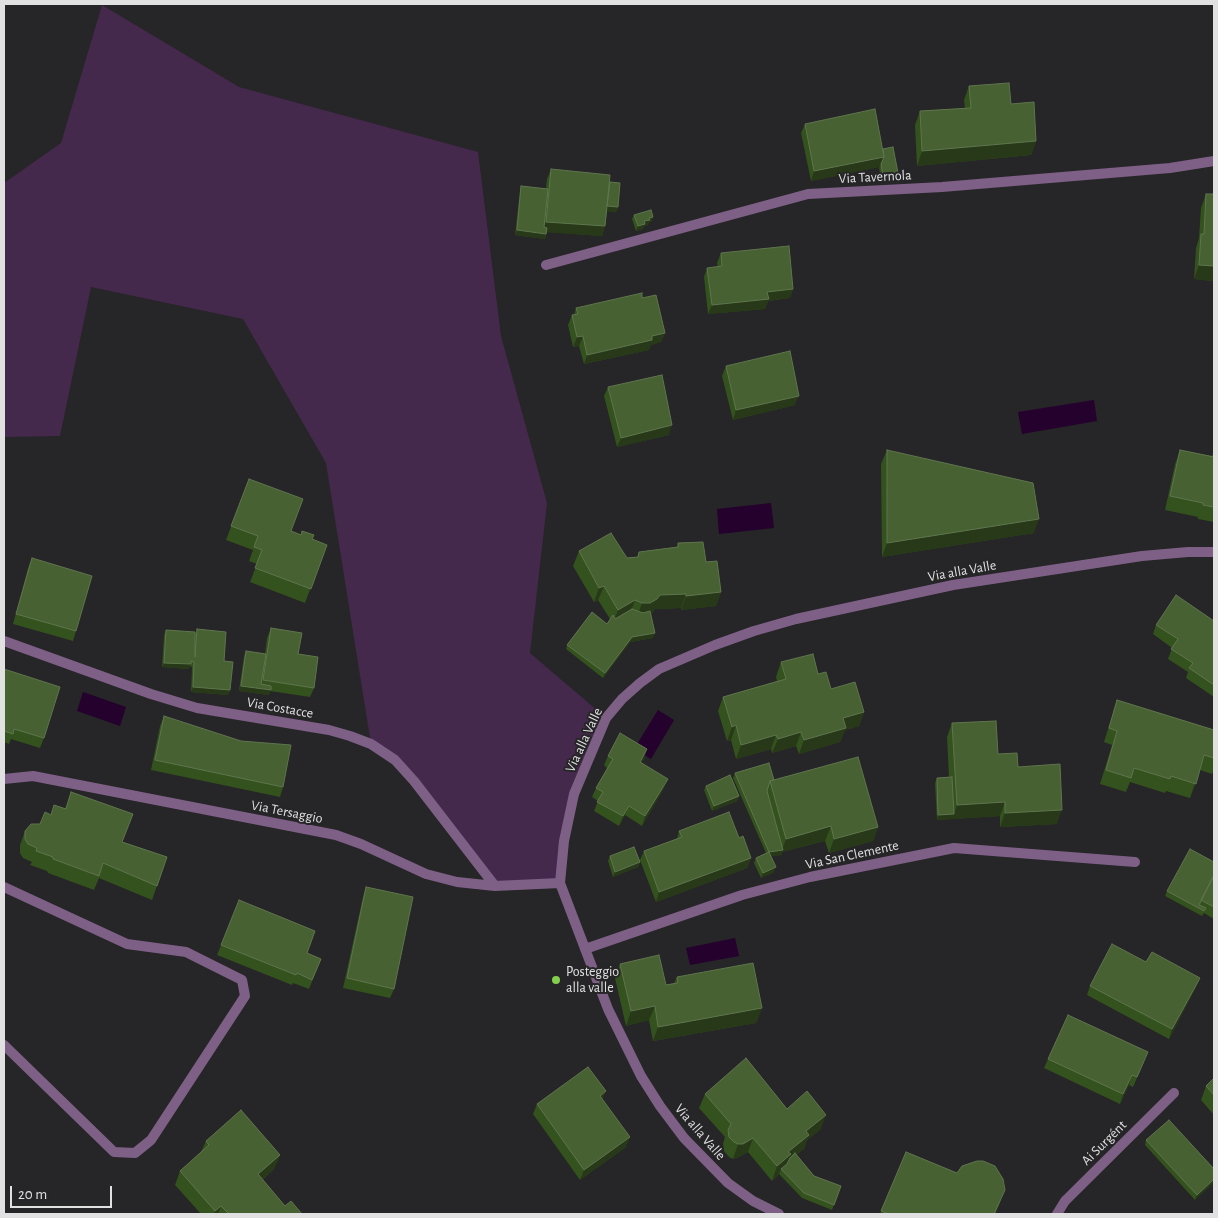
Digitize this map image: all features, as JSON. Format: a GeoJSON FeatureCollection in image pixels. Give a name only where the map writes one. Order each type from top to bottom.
{"type":"FeatureCollection","features":[{"type":"Feature","properties":{"kind":"street","name":"Via Tavernola"},"geometry":{"type":"LineString","coordinates":[[546,265],[808,194],[942,187],[1170,168],[1214,161]]}},
{"type":"Feature","properties":{"kind":"street","name":"Via alla Valle"},"geometry":{"type":"LineString","coordinates":[[779,1214],[753,1201],[728,1184],[684,1138],[660,1106],[623,1044],[560,883],[564,841],[574,794],[606,718],[622,699],[659,669],[679,659],[754,631],[796,619],[953,585],[1142,556],[1214,552]]}},
{"type":"Feature","properties":{"kind":"street","name":"Via Costacce"},"geometry":{"type":"LineString","coordinates":[[4,641],[151,694],[197,708],[329,730],[371,744],[395,760],[414,781],[495,886]]}},
{"type":"Feature","properties":{"kind":"street","name":"Via Tersaggio"},"geometry":{"type":"LineString","coordinates":[[4,779],[33,776],[336,835],[361,844],[426,874],[457,882],[495,886],[560,883]]}},
{"type":"Feature","properties":{"kind":"street","name":"Via San Clemente"},"geometry":{"type":"LineString","coordinates":[[585,949],[742,895],[810,877],[954,848],[1135,862]]}},
{"type":"Feature","properties":{"kind":"street"},"geometry":{"type":"LineString","coordinates":[[4,887],[127,944],[186,952],[242,980],[245,996],[152,1140],[135,1153],[114,1152],[4,1045]]}},
{"type":"Feature","properties":{"kind":"street","name":"Ai Surgént"},"geometry":{"type":"LineString","coordinates":[[1057,1214],[1065,1201],[1174,1093]]}},
{"type":"Feature","properties":{"kind":"shaded area"},"geometry":{"type":"Polygon","coordinates":[[[102,5],[239,87],[478,152],[501,336],[547,503],[530,653],[606,718],[574,794],[560,883],[495,886],[414,781],[371,744],[326,463],[243,319],[91,287],[60,436],[4,437],[4,183],[61,143],[102,5]]]}},
{"type":"Feature","properties":{"kind":"shaded area"},"geometry":{"type":"Polygon","coordinates":[[[1094,400],[1097,421],[1022,434],[1018,412],[1094,400]]]}},
{"type":"Feature","properties":{"kind":"shaded area"},"geometry":{"type":"Polygon","coordinates":[[[771,503],[774,528],[719,534],[717,509],[771,503]]]}},
{"type":"Feature","properties":{"kind":"shaded area"},"geometry":{"type":"Polygon","coordinates":[[[83,692],[126,707],[120,726],[77,711],[83,692]]]}},
{"type":"Feature","properties":{"kind":"shaded area"},"geometry":{"type":"Polygon","coordinates":[[[658,710],[674,720],[651,759],[634,749],[658,710]]]}},
{"type":"Feature","properties":{"kind":"shaded area"},"geometry":{"type":"Polygon","coordinates":[[[735,938],[739,956],[690,965],[686,948],[735,938]]]}},
{"type":"Feature","properties":{"kind":"building"},"geometry":{"type":"Polygon","coordinates":[[[1009,83],[1011,104],[1034,102],[1036,141],[922,151],[920,111],[971,108],[969,86],[1009,83]]]}},
{"type":"Feature","properties":{"kind":"building"},"geometry":{"type":"Polygon","coordinates":[[[875,109],[884,157],[814,171],[805,124],[875,109]]]}},
{"type":"Feature","properties":{"kind":"building"},"geometry":{"type":"Polygon","coordinates":[[[893,147],[898,173],[883,176],[881,164],[884,157],[883,149],[893,147]]]}},
{"type":"Feature","properties":{"kind":"building"},"geometry":{"type":"Polygon","coordinates":[[[551,169],[610,175],[605,226],[546,222],[551,169]]]}},
{"type":"Feature","properties":{"kind":"building"},"geometry":{"type":"Polygon","coordinates":[[[610,182],[620,183],[618,207],[607,206],[610,182]]]}},
{"type":"Feature","properties":{"kind":"building"},"geometry":{"type":"Polygon","coordinates":[[[521,186],[548,189],[544,227],[547,228],[546,234],[517,230],[521,186]]]}},
{"type":"Feature","properties":{"kind":"building"},"geometry":{"type":"Polygon","coordinates":[[[1206,194],[1214,194],[1214,266],[1199,265],[1201,234],[1204,234],[1206,194]]]}},
{"type":"Feature","properties":{"kind":"building"},"geometry":{"type":"Polygon","coordinates":[[[651,210],[653,217],[649,218],[650,220],[644,221],[645,224],[638,226],[634,215],[651,210]]]}},
{"type":"Feature","properties":{"kind":"building"},"geometry":{"type":"Polygon","coordinates":[[[789,246],[793,289],[767,292],[769,299],[712,305],[707,268],[722,266],[721,253],[789,246]]]}},
{"type":"Feature","properties":{"kind":"building"},"geometry":{"type":"Polygon","coordinates":[[[642,293],[642,298],[656,295],[665,333],[652,336],[652,340],[587,355],[583,336],[577,337],[572,315],[578,314],[576,308],[642,293]]]}},
{"type":"Feature","properties":{"kind":"building"},"geometry":{"type":"Polygon","coordinates":[[[790,351],[799,396],[736,410],[726,366],[790,351]]]}},
{"type":"Feature","properties":{"kind":"building"},"geometry":{"type":"Polygon","coordinates":[[[662,375],[672,425],[621,438],[608,387],[662,375]]]}},
{"type":"Feature","properties":{"kind":"building"},"geometry":{"type":"Polygon","coordinates":[[[887,450],[1033,483],[1039,519],[887,543],[887,450]]]}},
{"type":"Feature","properties":{"kind":"building"},"geometry":{"type":"Polygon","coordinates":[[[1180,450],[1214,457],[1214,507],[1170,496],[1180,450]]]}},
{"type":"Feature","properties":{"kind":"building"},"geometry":{"type":"Polygon","coordinates":[[[249,479],[303,499],[291,531],[301,535],[302,531],[314,535],[312,539],[327,545],[311,589],[255,568],[262,550],[254,547],[258,536],[231,526],[249,479]]]}},
{"type":"Feature","properties":{"kind":"building"},"geometry":{"type":"Polygon","coordinates":[[[611,533],[627,558],[638,557],[639,552],[678,547],[678,543],[703,542],[706,562],[717,561],[721,592],[686,596],[686,594],[660,595],[650,603],[642,603],[635,600],[618,610],[604,586],[599,588],[579,551],[611,533]]]}},
{"type":"Feature","properties":{"kind":"building"},"geometry":{"type":"Polygon","coordinates":[[[32,558],[92,576],[76,631],[16,614],[32,558]]]}},
{"type":"Feature","properties":{"kind":"building"},"geometry":{"type":"Polygon","coordinates":[[[1176,595],[1214,621],[1214,685],[1189,668],[1193,663],[1171,649],[1178,639],[1156,625],[1176,595]]]}},
{"type":"Feature","properties":{"kind":"building"},"geometry":{"type":"Polygon","coordinates":[[[632,609],[643,613],[650,611],[655,633],[632,637],[605,673],[567,645],[592,612],[607,624],[613,615],[615,619],[632,609]]]}},
{"type":"Feature","properties":{"kind":"building"},"geometry":{"type":"Polygon","coordinates":[[[271,628],[302,633],[298,654],[318,657],[314,688],[263,680],[271,628]]]}},
{"type":"Feature","properties":{"kind":"building"},"geometry":{"type":"Polygon","coordinates":[[[197,629],[226,632],[224,661],[233,662],[230,690],[193,687],[194,662],[191,661],[191,664],[164,663],[166,630],[195,632],[195,657],[197,629]]]}},
{"type":"Feature","properties":{"kind":"building"},"geometry":{"type":"Polygon","coordinates":[[[246,651],[266,654],[261,684],[271,686],[271,690],[241,686],[246,651]]]}},
{"type":"Feature","properties":{"kind":"building"},"geometry":{"type":"Polygon","coordinates":[[[813,654],[818,674],[826,672],[831,689],[855,682],[864,712],[843,718],[846,728],[804,740],[801,732],[778,739],[776,735],[741,745],[736,725],[732,727],[723,697],[786,679],[781,662],[813,654]]]}},
{"type":"Feature","properties":{"kind":"building"},"geometry":{"type":"Polygon","coordinates":[[[4,669],[60,687],[44,738],[14,729],[13,734],[4,731],[4,669]]]}},
{"type":"Feature","properties":{"kind":"building"},"geometry":{"type":"Polygon","coordinates":[[[1117,700],[1214,730],[1214,758],[1204,755],[1196,784],[1171,776],[1170,779],[1134,768],[1131,778],[1106,770],[1117,731],[1109,728],[1117,700]]]}},
{"type":"Feature","properties":{"kind":"building"},"geometry":{"type":"Polygon","coordinates":[[[164,716],[241,741],[291,745],[283,787],[155,760],[164,716]]]}},
{"type":"Feature","properties":{"kind":"building"},"geometry":{"type":"Polygon","coordinates":[[[996,721],[998,754],[1017,753],[1018,767],[1060,764],[1062,810],[1005,813],[1005,802],[957,805],[952,723],[996,721]]]}},
{"type":"Feature","properties":{"kind":"building"},"geometry":{"type":"Polygon","coordinates":[[[620,733],[647,749],[640,762],[668,779],[645,816],[629,806],[623,816],[597,802],[603,792],[596,788],[613,759],[608,756],[620,733]]]}},
{"type":"Feature","properties":{"kind":"building"},"geometry":{"type":"Polygon","coordinates":[[[858,757],[878,827],[834,839],[831,826],[786,839],[770,781],[858,757]]]}},
{"type":"Feature","properties":{"kind":"building"},"geometry":{"type":"Polygon","coordinates":[[[769,763],[774,780],[770,781],[767,791],[783,850],[769,852],[735,773],[769,763]]]}},
{"type":"Feature","properties":{"kind":"building"},"geometry":{"type":"Polygon","coordinates":[[[730,775],[739,796],[714,806],[706,786],[730,775]]]}},
{"type":"Feature","properties":{"kind":"building"},"geometry":{"type":"Polygon","coordinates":[[[952,777],[954,814],[938,815],[937,778],[952,777]]]}},
{"type":"Feature","properties":{"kind":"building"},"geometry":{"type":"Polygon","coordinates":[[[71,792],[133,814],[122,842],[167,857],[157,886],[103,863],[99,876],[53,859],[53,857],[36,851],[37,848],[28,844],[25,839],[25,831],[31,824],[40,824],[45,812],[51,815],[54,805],[66,809],[71,792]]]}},
{"type":"Feature","properties":{"kind":"building"},"geometry":{"type":"Polygon","coordinates":[[[729,812],[739,838],[743,836],[751,858],[659,892],[644,851],[682,837],[679,831],[729,812]]]}},
{"type":"Feature","properties":{"kind":"building"},"geometry":{"type":"Polygon","coordinates":[[[634,847],[640,862],[615,872],[610,856],[634,847]]]}},
{"type":"Feature","properties":{"kind":"building"},"geometry":{"type":"Polygon","coordinates":[[[1190,849],[1214,862],[1214,875],[1199,905],[1206,908],[1204,911],[1167,891],[1190,849]]]}},
{"type":"Feature","properties":{"kind":"building"},"geometry":{"type":"Polygon","coordinates":[[[769,852],[776,867],[763,873],[756,858],[769,852]]]}},
{"type":"Feature","properties":{"kind":"building"},"geometry":{"type":"Polygon","coordinates":[[[1214,875],[1214,907],[1201,900],[1214,875]]]}},
{"type":"Feature","properties":{"kind":"building"},"geometry":{"type":"Polygon","coordinates":[[[366,887],[413,897],[394,989],[347,978],[366,887]]]}},
{"type":"Feature","properties":{"kind":"building"},"geometry":{"type":"Polygon","coordinates":[[[239,900],[315,931],[307,953],[321,959],[312,980],[221,945],[239,900]]]}},
{"type":"Feature","properties":{"kind":"building"},"geometry":{"type":"Polygon","coordinates":[[[1112,944],[1146,962],[1152,952],[1200,978],[1172,1029],[1090,986],[1112,944]]]}},
{"type":"Feature","properties":{"kind":"building"},"geometry":{"type":"Polygon","coordinates":[[[659,955],[666,985],[678,983],[677,977],[753,963],[762,1008],[658,1027],[655,1006],[631,1011],[620,964],[659,955]]]}},
{"type":"Feature","properties":{"kind":"building"},"geometry":{"type":"Polygon","coordinates":[[[1068,1015],[1148,1052],[1137,1077],[1132,1075],[1123,1094],[1048,1059],[1068,1015]]]}},
{"type":"Feature","properties":{"kind":"building"},"geometry":{"type":"Polygon","coordinates":[[[746,1058],[787,1109],[807,1091],[826,1115],[806,1131],[809,1135],[788,1152],[791,1154],[777,1166],[753,1138],[743,1144],[738,1144],[729,1137],[728,1130],[731,1124],[705,1094],[746,1058]]]}},
{"type":"Feature","properties":{"kind":"building"},"geometry":{"type":"Polygon","coordinates":[[[588,1067],[606,1091],[600,1096],[630,1137],[584,1170],[537,1104],[588,1067]]]}},
{"type":"Feature","properties":{"kind":"building"},"geometry":{"type":"Polygon","coordinates":[[[1214,1078],[1214,1095],[1206,1086],[1214,1078]]]}},
{"type":"Feature","properties":{"kind":"building"},"geometry":{"type":"Polygon","coordinates":[[[241,1110],[280,1155],[258,1174],[285,1206],[291,1201],[302,1214],[229,1214],[221,1206],[215,1211],[180,1171],[209,1145],[206,1141],[241,1110]]]}},
{"type":"Feature","properties":{"kind":"building"},"geometry":{"type":"Polygon","coordinates":[[[1169,1120],[1214,1169],[1214,1179],[1197,1195],[1146,1140],[1169,1120]]]}},
{"type":"Feature","properties":{"kind":"building"},"geometry":{"type":"Polygon","coordinates":[[[906,1152],[957,1173],[962,1166],[977,1161],[983,1161],[995,1166],[1003,1179],[1005,1190],[994,1214],[889,1214],[881,1211],[906,1152]]]}},
{"type":"Feature","properties":{"kind":"building"},"geometry":{"type":"Polygon","coordinates":[[[795,1153],[814,1176],[841,1186],[834,1205],[804,1193],[781,1169],[795,1153]]]}},
{"type":"Feature","properties":{"kind":"place","name":"Posteggio alla valle"},"geometry":{"type":"Point","coordinates":[556,980]}}]}
